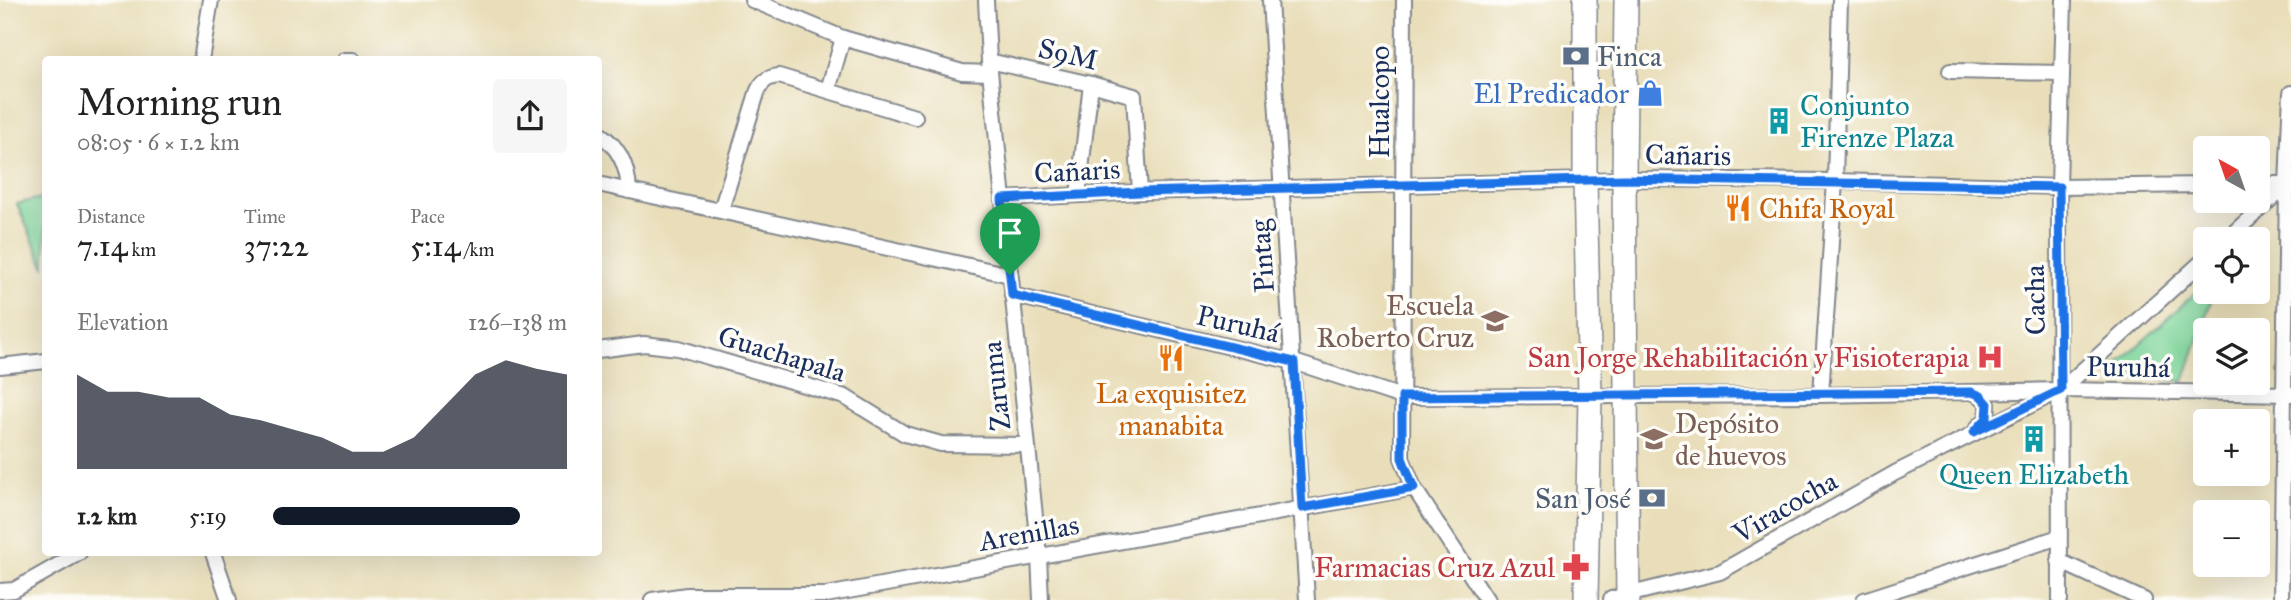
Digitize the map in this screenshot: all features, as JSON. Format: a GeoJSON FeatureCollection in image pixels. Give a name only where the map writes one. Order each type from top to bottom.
{"type":"FeatureCollection","features":[{"type":"Feature","properties":{"kind":"main road"},"geometry":{"type":"LineString","coordinates":[[1585,0],[1585,180],[1590,395],[1586,600]]}},
{"type":"Feature","properties":{"kind":"main road"},"geometry":{"type":"LineString","coordinates":[[1622,598],[1626,396],[1626,0]]}},
{"type":"Feature","properties":{"kind":"street"},"geometry":{"type":"LineString","coordinates":[[202,56],[211,0]]}},
{"type":"Feature","properties":{"kind":"street","name":"S9M"},"geometry":{"type":"LineString","coordinates":[[752,0],[844,38],[962,72],[990,67],[1091,84],[1134,96],[1140,192]]}},
{"type":"Feature","properties":{"kind":"street","name":"Zaruma"},"geometry":{"type":"LineString","coordinates":[[986,0],[1002,199],[1039,556],[1041,600]]}},
{"type":"Feature","properties":{"kind":"street","name":"Pintag"},"geometry":{"type":"LineString","coordinates":[[1270,0],[1307,600]]}},
{"type":"Feature","properties":{"kind":"street","name":"Hualcopo"},"geometry":{"type":"LineString","coordinates":[[1404,0],[1402,458],[1414,488],[1487,600]]}},
{"type":"Feature","properties":{"kind":"street"},"geometry":{"type":"LineString","coordinates":[[1821,394],[1835,181],[1840,0]]}},
{"type":"Feature","properties":{"kind":"street","name":"Cacha"},"geometry":{"type":"LineString","coordinates":[[2060,600],[2059,187],[2064,0]]}},
{"type":"Feature","properties":{"kind":"street"},"geometry":{"type":"LineString","coordinates":[[828,90],[844,38]]}},
{"type":"Feature","properties":{"kind":"street"},"geometry":{"type":"LineString","coordinates":[[1950,71],[2062,73]]}},
{"type":"Feature","properties":{"kind":"street"},"geometry":{"type":"LineString","coordinates":[[721,210],[760,85],[772,77],[779,76],[915,117]]}},
{"type":"Feature","properties":{"kind":"street"},"geometry":{"type":"LineString","coordinates":[[1078,195],[1091,84]]}},
{"type":"Feature","properties":{"kind":"street"},"geometry":{"type":"LineString","coordinates":[[2281,600],[2288,394],[2291,93]]}},
{"type":"Feature","properties":{"kind":"street"},"geometry":{"type":"LineString","coordinates":[[602,137],[615,148],[623,161],[629,191]]}},
{"type":"Feature","properties":{"kind":"street","name":"Cañaris"},"geometry":{"type":"LineString","coordinates":[[1002,199],[1140,192],[1624,179],[2059,187],[2193,185]]}},
{"type":"Feature","properties":{"kind":"street"},"geometry":{"type":"LineString","coordinates":[[2270,184],[2289,184]]}},
{"type":"Feature","properties":{"kind":"street"},"geometry":{"type":"LineString","coordinates":[[2241,227],[2289,184]]}},
{"type":"Feature","properties":{"kind":"street"},"geometry":{"type":"LineString","coordinates":[[602,185],[1010,275]]}},
{"type":"Feature","properties":{"kind":"street","name":"Viracocha"},"geometry":{"type":"LineString","coordinates":[[1622,598],[1720,572],[1808,520],[1974,432],[2061,390],[2193,269]]}},
{"type":"Feature","properties":{"kind":"street","name":"Puruhá"},"geometry":{"type":"LineString","coordinates":[[1012,295],[1294,362],[1402,397],[2061,390],[2288,394]]}},
{"type":"Feature","properties":{"kind":"street","name":"Guachapala"},"geometry":{"type":"LineString","coordinates":[[602,349],[644,344],[678,348],[845,397],[905,434],[941,444],[1026,445]]}},
{"type":"Feature","properties":{"kind":"street"},"geometry":{"type":"LineString","coordinates":[[0,366],[42,361]]}},
{"type":"Feature","properties":{"kind":"street"},"geometry":{"type":"LineString","coordinates":[[1972,392],[1981,396],[1988,404],[1987,418],[1974,432]]}},
{"type":"Feature","properties":{"kind":"street","name":"Arenillas"},"geometry":{"type":"LineString","coordinates":[[652,600],[688,594],[769,598],[826,595],[1414,488]]}},
{"type":"Feature","properties":{"kind":"street"},"geometry":{"type":"LineString","coordinates":[[1864,600],[2059,537]]}},
{"type":"Feature","properties":{"kind":"street"},"geometry":{"type":"LineString","coordinates":[[0,592],[14,590],[74,556]]}},
{"type":"Feature","properties":{"kind":"street"},"geometry":{"type":"LineString","coordinates":[[214,556],[229,600]]}},
{"type":"Feature","properties":{"kind":"street"},"geometry":{"type":"LineString","coordinates":[[2059,561],[2144,600]]}},
{"type":"Feature","properties":{"kind":"green space"},"geometry":{"type":"Polygon","coordinates":[[[42,198],[42,261],[17,204],[42,198]]]}},
{"type":"Feature","properties":{"kind":"green space"},"geometry":{"type":"Polygon","coordinates":[[[2193,295],[2193,304],[2210,304],[2205,318],[2193,318],[2193,355],[2184,382],[2109,372],[2193,295]]]}},
{"type":"Feature","properties":{"kind":"place","name":"Finca"},"geometry":{"type":"Point","coordinates":[1576,56]}},
{"type":"Feature","properties":{"kind":"place","name":"El Predicador"},"geometry":{"type":"Point","coordinates":[1650,93]}},
{"type":"Feature","properties":{"kind":"place","name":"Conjunto Firenze Plaza"},"geometry":{"type":"Point","coordinates":[1779,121]}},
{"type":"Feature","properties":{"kind":"place","name":"Chifa Royal"},"geometry":{"type":"Point","coordinates":[1738,208]}},
{"type":"Feature","properties":{"kind":"place","name":"Escuela Roberto Cruz"},"geometry":{"type":"Point","coordinates":[1495,321]}},
{"type":"Feature","properties":{"kind":"place","name":"San Jorge Rehabilitación y Fisioterapia"},"geometry":{"type":"Point","coordinates":[1990,357]}},
{"type":"Feature","properties":{"kind":"place","name":"La exquisitez manabita"},"geometry":{"type":"Point","coordinates":[1171,358]}},
{"type":"Feature","properties":{"kind":"place","name":"Depósito de huevos"},"geometry":{"type":"Point","coordinates":[1654,439]}},
{"type":"Feature","properties":{"kind":"place","name":"Queen Elizabeth"},"geometry":{"type":"Point","coordinates":[2034,439]}},
{"type":"Feature","properties":{"kind":"place","name":"San José"},"geometry":{"type":"Point","coordinates":[1652,498]}},
{"type":"Feature","properties":{"kind":"place","name":"Farmacias Cruz Azul"},"geometry":{"type":"Point","coordinates":[1576,567]}},
{"type":"Feature","properties":{"kind":"route"},"geometry":{"type":"LineString","coordinates":[[1624,179],[2059,187],[2061,390],[1974,432],[1987,418],[1988,404],[1981,396],[1972,392],[1402,397],[1402,458],[1414,488],[1302,508],[1294,362],[1012,295],[1010,275],[1002,199],[1140,192],[1624,179]]}}]}
